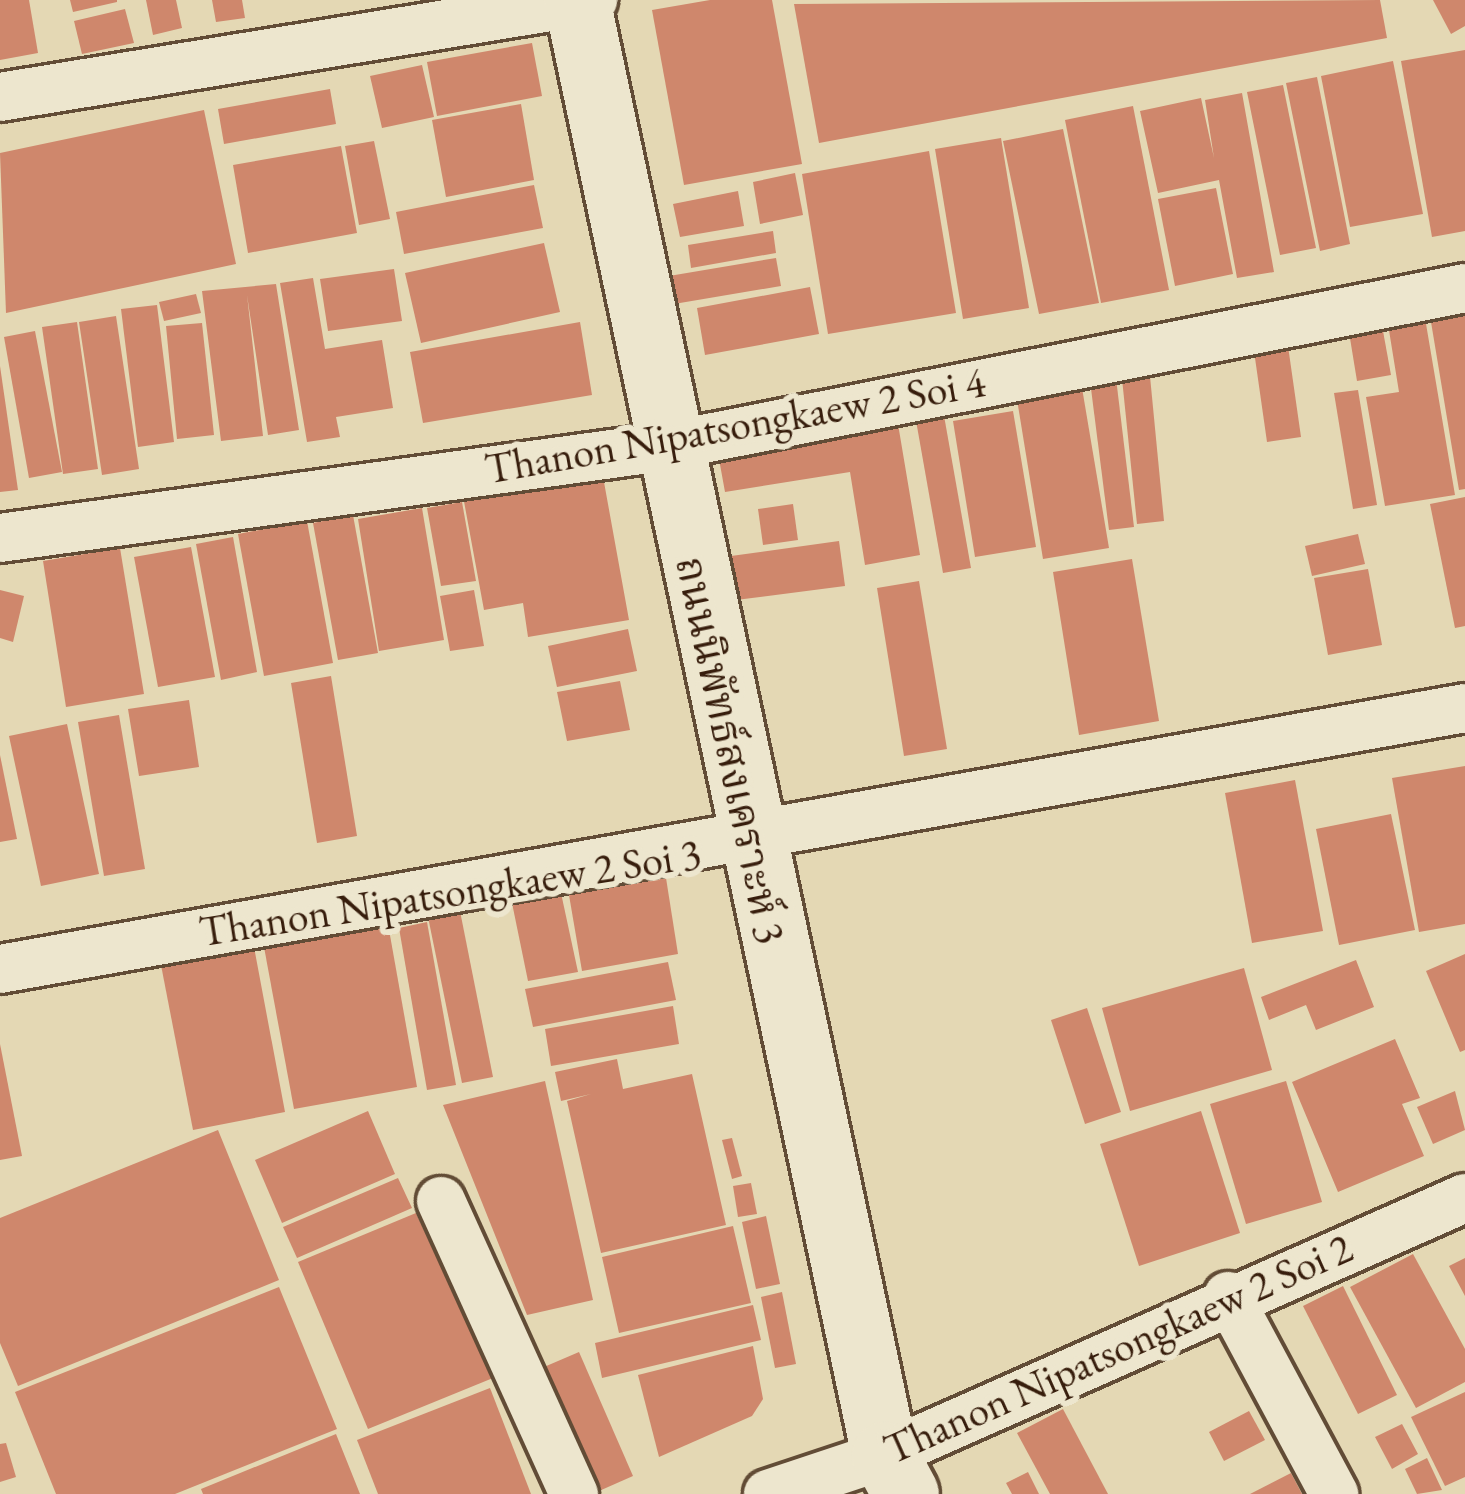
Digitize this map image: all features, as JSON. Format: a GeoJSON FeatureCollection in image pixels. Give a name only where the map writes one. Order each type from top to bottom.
{"type":"FeatureCollection","features":[{"type":"Feature","properties":{"kind":"street"},"geometry":{"type":"LineString","coordinates":[[0,97],[582,1]]}},
{"type":"Feature","properties":{"kind":"street","name":"ถนนนิพัทธ์สงเคราะห์ 3"},"geometry":{"type":"LineString","coordinates":[[582,1],[663,446],[896,1474]]}},
{"type":"Feature","properties":{"kind":"street","name":"Thanon Nipatsongkaew 2 Soi 4"},"geometry":{"type":"LineString","coordinates":[[0,538],[663,446],[1465,288]]}},
{"type":"Feature","properties":{"kind":"street","name":"Thanon Nipatsongkaew 2 Soi 3"},"geometry":{"type":"LineString","coordinates":[[0,969],[750,843],[1465,708]]}},
{"type":"Feature","properties":{"kind":"street","name":"Thanon Nipatsongkaew 2 Soi 2"},"geometry":{"type":"LineString","coordinates":[[768,1494],[896,1474],[1228,1296],[1465,1198]]}},
{"type":"Feature","properties":{"kind":"street"},"geometry":{"type":"LineString","coordinates":[[441,1201],[574,1494]]}},
{"type":"Feature","properties":{"kind":"street"},"geometry":{"type":"LineString","coordinates":[[1228,1296],[1334,1494]]}},
{"type":"Feature","properties":{"kind":"building"},"geometry":{"type":"Polygon","coordinates":[[[0,0],[29,0],[38,53],[0,60],[0,0]]]}},
{"type":"Feature","properties":{"kind":"building"},"geometry":{"type":"Polygon","coordinates":[[[70,0],[117,0],[117,2],[73,12],[70,0]]]}},
{"type":"Feature","properties":{"kind":"building"},"geometry":{"type":"Polygon","coordinates":[[[146,0],[176,0],[182,28],[153,35],[146,0]]]}},
{"type":"Feature","properties":{"kind":"building"},"geometry":{"type":"Polygon","coordinates":[[[212,0],[242,0],[245,18],[216,22],[212,0]]]}},
{"type":"Feature","properties":{"kind":"building"},"geometry":{"type":"Polygon","coordinates":[[[710,0],[772,0],[802,164],[684,185],[652,10],[710,0]]]}},
{"type":"Feature","properties":{"kind":"building"},"geometry":{"type":"Polygon","coordinates":[[[1380,0],[1387,38],[819,143],[794,4],[1380,0]]]}},
{"type":"Feature","properties":{"kind":"building"},"geometry":{"type":"Polygon","coordinates":[[[1433,0],[1465,0],[1465,26],[1451,34],[1433,0]]]}},
{"type":"Feature","properties":{"kind":"building"},"geometry":{"type":"Polygon","coordinates":[[[125,9],[134,43],[82,54],[74,21],[125,9]]]}},
{"type":"Feature","properties":{"kind":"building"},"geometry":{"type":"Polygon","coordinates":[[[532,43],[542,96],[437,116],[427,62],[532,43]]]}},
{"type":"Feature","properties":{"kind":"building"},"geometry":{"type":"Polygon","coordinates":[[[1465,50],[1465,231],[1432,237],[1401,61],[1465,50]]]}},
{"type":"Feature","properties":{"kind":"building"},"geometry":{"type":"Polygon","coordinates":[[[1393,61],[1423,214],[1350,227],[1321,76],[1393,61]]]}},
{"type":"Feature","properties":{"kind":"building"},"geometry":{"type":"Polygon","coordinates":[[[422,65],[434,117],[382,128],[370,76],[422,65]]]}},
{"type":"Feature","properties":{"kind":"building"},"geometry":{"type":"Polygon","coordinates":[[[1317,77],[1350,244],[1320,251],[1286,83],[1317,77]]]}},
{"type":"Feature","properties":{"kind":"building"},"geometry":{"type":"Polygon","coordinates":[[[1283,85],[1316,248],[1280,255],[1247,92],[1283,85]]]}},
{"type":"Feature","properties":{"kind":"building"},"geometry":{"type":"Polygon","coordinates":[[[330,89],[336,124],[224,144],[218,109],[330,89]]]}},
{"type":"Feature","properties":{"kind":"building"},"geometry":{"type":"Polygon","coordinates":[[[1242,93],[1274,272],[1237,278],[1219,180],[1158,193],[1140,111],[1201,98],[1214,158],[1205,100],[1242,93]]]}},
{"type":"Feature","properties":{"kind":"building"},"geometry":{"type":"Polygon","coordinates":[[[521,104],[534,180],[446,197],[432,120],[521,104]]]}},
{"type":"Feature","properties":{"kind":"building"},"geometry":{"type":"Polygon","coordinates":[[[1133,106],[1169,290],[1101,303],[1065,120],[1133,106]]]}},
{"type":"Feature","properties":{"kind":"building"},"geometry":{"type":"Polygon","coordinates":[[[204,110],[236,264],[6,313],[0,153],[204,110]]]}},
{"type":"Feature","properties":{"kind":"building"},"geometry":{"type":"Polygon","coordinates":[[[1063,129],[1099,303],[1039,314],[1003,141],[1063,129]]]}},
{"type":"Feature","properties":{"kind":"building"},"geometry":{"type":"Polygon","coordinates":[[[1001,138],[1029,308],[963,319],[935,149],[1001,138]]]}},
{"type":"Feature","properties":{"kind":"building"},"geometry":{"type":"Polygon","coordinates":[[[374,141],[390,219],[359,225],[345,146],[374,141]]]}},
{"type":"Feature","properties":{"kind":"building"},"geometry":{"type":"Polygon","coordinates":[[[341,146],[357,233],[248,253],[233,165],[341,146]]]}},
{"type":"Feature","properties":{"kind":"building"},"geometry":{"type":"Polygon","coordinates":[[[929,151],[956,313],[828,334],[802,174],[929,151]]]}},
{"type":"Feature","properties":{"kind":"building"},"geometry":{"type":"Polygon","coordinates":[[[795,173],[803,215],[760,224],[753,182],[795,173]]]}},
{"type":"Feature","properties":{"kind":"building"},"geometry":{"type":"Polygon","coordinates":[[[534,185],[543,228],[404,254],[396,212],[534,185]]]}},
{"type":"Feature","properties":{"kind":"building"},"geometry":{"type":"Polygon","coordinates":[[[1216,188],[1233,274],[1175,286],[1158,199],[1216,188]]]}},
{"type":"Feature","properties":{"kind":"building"},"geometry":{"type":"Polygon","coordinates":[[[738,191],[744,226],[680,237],[673,204],[738,191]]]}},
{"type":"Feature","properties":{"kind":"building"},"geometry":{"type":"Polygon","coordinates":[[[773,231],[776,253],[691,268],[688,245],[773,231]]]}},
{"type":"Feature","properties":{"kind":"building"},"geometry":{"type":"Polygon","coordinates":[[[544,243],[560,312],[421,343],[405,273],[544,243]]]}},
{"type":"Feature","properties":{"kind":"building"},"geometry":{"type":"Polygon","coordinates":[[[776,258],[781,286],[674,304],[669,276],[776,258]]]}},
{"type":"Feature","properties":{"kind":"building"},"geometry":{"type":"Polygon","coordinates":[[[394,269],[402,321],[328,331],[320,279],[394,269]]]}},
{"type":"Feature","properties":{"kind":"building"},"geometry":{"type":"Polygon","coordinates":[[[313,278],[325,349],[382,340],[393,408],[336,417],[340,437],[307,442],[280,283],[313,278]]]}},
{"type":"Feature","properties":{"kind":"building"},"geometry":{"type":"Polygon","coordinates":[[[276,284],[299,430],[268,435],[247,295],[263,436],[221,441],[202,291],[276,284]]]}},
{"type":"Feature","properties":{"kind":"building"},"geometry":{"type":"Polygon","coordinates":[[[810,287],[819,334],[705,355],[697,308],[810,287]]]}},
{"type":"Feature","properties":{"kind":"building"},"geometry":{"type":"Polygon","coordinates":[[[196,294],[201,313],[164,321],[159,302],[196,294]]]}},
{"type":"Feature","properties":{"kind":"building"},"geometry":{"type":"Polygon","coordinates":[[[157,305],[174,442],[138,447],[121,309],[157,305]]]}},
{"type":"Feature","properties":{"kind":"building"},"geometry":{"type":"Polygon","coordinates":[[[1465,311],[1465,489],[1459,490],[1430,316],[1465,311]]]}},
{"type":"Feature","properties":{"kind":"building"},"geometry":{"type":"Polygon","coordinates":[[[1424,312],[1455,495],[1385,506],[1366,397],[1399,392],[1387,318],[1424,312]]]}},
{"type":"Feature","properties":{"kind":"building"},"geometry":{"type":"Polygon","coordinates":[[[116,316],[139,469],[102,475],[79,322],[116,316]]]}},
{"type":"Feature","properties":{"kind":"building"},"geometry":{"type":"Polygon","coordinates":[[[1381,320],[1391,375],[1357,381],[1348,326],[1381,320]]]}},
{"type":"Feature","properties":{"kind":"building"},"geometry":{"type":"Polygon","coordinates":[[[77,322],[98,469],[63,474],[42,327],[77,322]]]}},
{"type":"Feature","properties":{"kind":"building"},"geometry":{"type":"Polygon","coordinates":[[[580,322],[592,395],[423,423],[410,352],[580,322]]]}},
{"type":"Feature","properties":{"kind":"building"},"geometry":{"type":"Polygon","coordinates":[[[202,323],[214,435],[177,439],[166,326],[202,323]]]}},
{"type":"Feature","properties":{"kind":"building"},"geometry":{"type":"Polygon","coordinates":[[[35,331],[62,472],[29,478],[4,337],[35,331]]]}},
{"type":"Feature","properties":{"kind":"building"},"geometry":{"type":"Polygon","coordinates":[[[1287,339],[1301,437],[1267,442],[1253,344],[1287,339]]]}},
{"type":"Feature","properties":{"kind":"building"},"geometry":{"type":"Polygon","coordinates":[[[0,366],[18,490],[0,492],[0,366]]]}},
{"type":"Feature","properties":{"kind":"building"},"geometry":{"type":"Polygon","coordinates":[[[1149,366],[1164,521],[1137,524],[1121,369],[1149,366]]]}},
{"type":"Feature","properties":{"kind":"building"},"geometry":{"type":"Polygon","coordinates":[[[1115,370],[1134,527],[1109,530],[1089,373],[1115,370]]]}},
{"type":"Feature","properties":{"kind":"building"},"geometry":{"type":"Polygon","coordinates":[[[1080,376],[1109,548],[1043,559],[1015,387],[1080,376]]]}},
{"type":"Feature","properties":{"kind":"building"},"geometry":{"type":"Polygon","coordinates":[[[1358,390],[1377,505],[1353,509],[1334,393],[1358,390]]]}},
{"type":"Feature","properties":{"kind":"building"},"geometry":{"type":"Polygon","coordinates":[[[943,410],[971,568],[943,573],[915,415],[943,410]]]}},
{"type":"Feature","properties":{"kind":"building"},"geometry":{"type":"Polygon","coordinates":[[[1013,411],[1036,547],[975,557],[953,421],[1013,411]]]}},
{"type":"Feature","properties":{"kind":"building"},"geometry":{"type":"Polygon","coordinates":[[[897,418],[920,555],[865,565],[850,472],[725,492],[717,448],[897,418]]]}},
{"type":"Feature","properties":{"kind":"building"},"geometry":{"type":"Polygon","coordinates":[[[602,471],[629,620],[528,637],[523,603],[484,610],[463,496],[602,471]]]}},
{"type":"Feature","properties":{"kind":"building"},"geometry":{"type":"Polygon","coordinates":[[[1465,497],[1465,626],[1455,628],[1430,504],[1465,497]]]}},
{"type":"Feature","properties":{"kind":"building"},"geometry":{"type":"Polygon","coordinates":[[[462,502],[476,581],[441,586],[427,508],[462,502]]]}},
{"type":"Feature","properties":{"kind":"building"},"geometry":{"type":"Polygon","coordinates":[[[793,504],[798,540],[763,545],[758,509],[793,504]]]}},
{"type":"Feature","properties":{"kind":"building"},"geometry":{"type":"Polygon","coordinates":[[[422,508],[444,640],[379,651],[358,519],[422,508]]]}},
{"type":"Feature","properties":{"kind":"building"},"geometry":{"type":"Polygon","coordinates":[[[353,515],[378,653],[338,660],[313,523],[353,515]]]}},
{"type":"Feature","properties":{"kind":"building"},"geometry":{"type":"Polygon","coordinates":[[[307,521],[333,663],[264,676],[238,534],[307,521]]]}},
{"type":"Feature","properties":{"kind":"building"},"geometry":{"type":"Polygon","coordinates":[[[1358,534],[1365,564],[1312,576],[1305,546],[1358,534]]]}},
{"type":"Feature","properties":{"kind":"building"},"geometry":{"type":"Polygon","coordinates":[[[233,537],[257,672],[221,680],[196,544],[233,537]]]}},
{"type":"Feature","properties":{"kind":"building"},"geometry":{"type":"Polygon","coordinates":[[[839,541],[845,586],[736,600],[731,556],[839,541]]]}},
{"type":"Feature","properties":{"kind":"building"},"geometry":{"type":"Polygon","coordinates":[[[191,547],[215,677],[158,687],[134,557],[191,547]]]}},
{"type":"Feature","properties":{"kind":"building"},"geometry":{"type":"Polygon","coordinates":[[[120,548],[144,694],[66,707],[43,561],[120,548]]]}},
{"type":"Feature","properties":{"kind":"building"},"geometry":{"type":"Polygon","coordinates":[[[1132,559],[1159,721],[1079,735],[1053,572],[1132,559]]]}},
{"type":"Feature","properties":{"kind":"building"},"geometry":{"type":"Polygon","coordinates":[[[1368,569],[1382,645],[1328,655],[1314,578],[1368,569]]]}},
{"type":"Feature","properties":{"kind":"building"},"geometry":{"type":"Polygon","coordinates":[[[919,581],[947,749],[904,756],[877,588],[919,581]]]}},
{"type":"Feature","properties":{"kind":"building"},"geometry":{"type":"Polygon","coordinates":[[[0,590],[24,596],[13,642],[0,638],[0,590]]]}},
{"type":"Feature","properties":{"kind":"building"},"geometry":{"type":"Polygon","coordinates":[[[474,590],[484,646],[450,651],[440,596],[474,590]]]}},
{"type":"Feature","properties":{"kind":"building"},"geometry":{"type":"Polygon","coordinates":[[[628,629],[637,671],[557,687],[548,646],[628,629]]]}},
{"type":"Feature","properties":{"kind":"building"},"geometry":{"type":"Polygon","coordinates":[[[331,676],[357,836],[317,843],[291,683],[331,676]]]}},
{"type":"Feature","properties":{"kind":"building"},"geometry":{"type":"Polygon","coordinates":[[[620,681],[630,730],[567,741],[557,692],[620,681]]]}},
{"type":"Feature","properties":{"kind":"building"},"geometry":{"type":"Polygon","coordinates":[[[189,700],[199,767],[139,776],[128,709],[189,700]]]}},
{"type":"Feature","properties":{"kind":"building"},"geometry":{"type":"Polygon","coordinates":[[[119,715],[145,869],[104,876],[78,722],[119,715]]]}},
{"type":"Feature","properties":{"kind":"building"},"geometry":{"type":"Polygon","coordinates":[[[67,724],[99,874],[41,886],[9,736],[67,724]]]}},
{"type":"Feature","properties":{"kind":"building"},"geometry":{"type":"Polygon","coordinates":[[[0,755],[17,839],[0,842],[0,755]]]}},
{"type":"Feature","properties":{"kind":"building"},"geometry":{"type":"Polygon","coordinates":[[[1465,766],[1465,924],[1419,932],[1392,778],[1465,766]]]}},
{"type":"Feature","properties":{"kind":"building"},"geometry":{"type":"Polygon","coordinates":[[[1295,780],[1323,931],[1252,943],[1225,793],[1295,780]]]}},
{"type":"Feature","properties":{"kind":"building"},"geometry":{"type":"Polygon","coordinates":[[[1391,814],[1415,930],[1339,945],[1316,829],[1391,814]]]}},
{"type":"Feature","properties":{"kind":"building"},"geometry":{"type":"Polygon","coordinates":[[[666,878],[678,954],[582,971],[569,895],[666,878]]]}},
{"type":"Feature","properties":{"kind":"building"},"geometry":{"type":"Polygon","coordinates":[[[561,893],[578,972],[528,981],[512,903],[561,893]]]}},
{"type":"Feature","properties":{"kind":"building"},"geometry":{"type":"Polygon","coordinates":[[[460,911],[493,1077],[462,1083],[428,917],[460,911]]]}},
{"type":"Feature","properties":{"kind":"building"},"geometry":{"type":"Polygon","coordinates":[[[427,922],[456,1085],[427,1090],[399,928],[427,922]]]}},
{"type":"Feature","properties":{"kind":"building"},"geometry":{"type":"Polygon","coordinates":[[[388,924],[417,1087],[294,1109],[264,947],[388,924]]]}},
{"type":"Feature","properties":{"kind":"building"},"geometry":{"type":"Polygon","coordinates":[[[254,947],[285,1112],[193,1130],[161,965],[254,947]]]}},
{"type":"Feature","properties":{"kind":"building"},"geometry":{"type":"Polygon","coordinates":[[[1465,954],[1465,1050],[1460,1052],[1426,971],[1465,954]]]}},
{"type":"Feature","properties":{"kind":"building"},"geometry":{"type":"Polygon","coordinates":[[[1356,960],[1374,1007],[1316,1030],[1306,1005],[1269,1020],[1261,997],[1356,960]]]}},
{"type":"Feature","properties":{"kind":"building"},"geometry":{"type":"Polygon","coordinates":[[[668,962],[676,1000],[533,1027],[525,989],[668,962]]]}},
{"type":"Feature","properties":{"kind":"building"},"geometry":{"type":"Polygon","coordinates":[[[1244,968],[1272,1070],[1130,1111],[1102,1008],[1244,968]]]}},
{"type":"Feature","properties":{"kind":"building"},"geometry":{"type":"Polygon","coordinates":[[[673,1006],[679,1044],[551,1066],[545,1029],[673,1006]]]}},
{"type":"Feature","properties":{"kind":"building"},"geometry":{"type":"Polygon","coordinates":[[[1087,1008],[1121,1112],[1085,1124],[1051,1020],[1087,1008]]]}},
{"type":"Feature","properties":{"kind":"building"},"geometry":{"type":"Polygon","coordinates":[[[1395,1039],[1420,1098],[1402,1104],[1424,1156],[1338,1192],[1292,1082],[1395,1039]]]}},
{"type":"Feature","properties":{"kind":"building"},"geometry":{"type":"Polygon","coordinates":[[[0,1044],[22,1156],[0,1160],[0,1044]]]}},
{"type":"Feature","properties":{"kind":"building"},"geometry":{"type":"Polygon","coordinates":[[[617,1059],[623,1089],[692,1074],[726,1225],[601,1253],[567,1101],[591,1094],[561,1101],[555,1072],[617,1059]]]}},
{"type":"Feature","properties":{"kind":"building"},"geometry":{"type":"Polygon","coordinates":[[[545,1081],[593,1300],[527,1315],[443,1105],[545,1081]]]}},
{"type":"Feature","properties":{"kind":"building"},"geometry":{"type":"Polygon","coordinates":[[[1286,1081],[1322,1202],[1246,1224],[1210,1104],[1286,1081]]]}},
{"type":"Feature","properties":{"kind":"building"},"geometry":{"type":"Polygon","coordinates":[[[1455,1091],[1465,1130],[1433,1144],[1417,1107],[1455,1091]]]}},
{"type":"Feature","properties":{"kind":"building"},"geometry":{"type":"Polygon","coordinates":[[[368,1111],[395,1174],[282,1223],[255,1160],[368,1111]]]}},
{"type":"Feature","properties":{"kind":"building"},"geometry":{"type":"Polygon","coordinates":[[[1201,1111],[1240,1233],[1139,1266],[1100,1144],[1201,1111]]]}},
{"type":"Feature","properties":{"kind":"building"},"geometry":{"type":"Polygon","coordinates":[[[218,1130],[279,1280],[18,1386],[0,1343],[0,1218],[218,1130]]]}},
{"type":"Feature","properties":{"kind":"building"},"geometry":{"type":"Polygon","coordinates":[[[732,1138],[742,1176],[732,1179],[722,1140],[732,1138]]]}},
{"type":"Feature","properties":{"kind":"building"},"geometry":{"type":"Polygon","coordinates":[[[398,1178],[412,1208],[297,1258],[283,1227],[398,1178]]]}},
{"type":"Feature","properties":{"kind":"building"},"geometry":{"type":"Polygon","coordinates":[[[751,1183],[757,1214],[738,1217],[733,1186],[751,1183]]]}},
{"type":"Feature","properties":{"kind":"building"},"geometry":{"type":"Polygon","coordinates":[[[416,1213],[493,1378],[368,1429],[298,1262],[416,1213]]]}},
{"type":"Feature","properties":{"kind":"building"},"geometry":{"type":"Polygon","coordinates":[[[766,1216],[780,1284],[756,1289],[742,1222],[766,1216]]]}},
{"type":"Feature","properties":{"kind":"building"},"geometry":{"type":"Polygon","coordinates":[[[733,1226],[751,1303],[619,1333],[602,1257],[733,1226]]]}},
{"type":"Feature","properties":{"kind":"building"},"geometry":{"type":"Polygon","coordinates":[[[1413,1254],[1465,1349],[1465,1382],[1416,1408],[1350,1287],[1413,1254]]]}},
{"type":"Feature","properties":{"kind":"building"},"geometry":{"type":"Polygon","coordinates":[[[1465,1258],[1465,1296],[1449,1266],[1465,1258]]]}},
{"type":"Feature","properties":{"kind":"building"},"geometry":{"type":"Polygon","coordinates":[[[1343,1286],[1397,1395],[1358,1414],[1303,1306],[1343,1286]]]}},
{"type":"Feature","properties":{"kind":"building"},"geometry":{"type":"Polygon","coordinates":[[[279,1287],[337,1429],[175,1494],[56,1494],[15,1392],[279,1287]]]}},
{"type":"Feature","properties":{"kind":"building"},"geometry":{"type":"Polygon","coordinates":[[[782,1292],[796,1364],[775,1368],[761,1297],[782,1292]]]}},
{"type":"Feature","properties":{"kind":"building"},"geometry":{"type":"Polygon","coordinates":[[[753,1305],[761,1340],[602,1378],[595,1343],[753,1305]]]}},
{"type":"Feature","properties":{"kind":"building"},"geometry":{"type":"Polygon","coordinates":[[[753,1346],[763,1399],[752,1416],[659,1457],[638,1375],[753,1346]]]}},
{"type":"Feature","properties":{"kind":"building"},"geometry":{"type":"Polygon","coordinates":[[[579,1352],[633,1476],[599,1491],[544,1367],[579,1352]]]}},
{"type":"Feature","properties":{"kind":"building"},"geometry":{"type":"Polygon","coordinates":[[[490,1388],[531,1494],[378,1494],[357,1440],[490,1388]]]}},
{"type":"Feature","properties":{"kind":"building"},"geometry":{"type":"Polygon","coordinates":[[[1465,1392],[1465,1477],[1445,1486],[1411,1417],[1465,1392]]]}},
{"type":"Feature","properties":{"kind":"building"},"geometry":{"type":"Polygon","coordinates":[[[1063,1409],[1108,1494],[1050,1494],[1017,1433],[1063,1409]]]}},
{"type":"Feature","properties":{"kind":"building"},"geometry":{"type":"Polygon","coordinates":[[[1249,1411],[1265,1440],[1224,1461],[1209,1432],[1249,1411]]]}},
{"type":"Feature","properties":{"kind":"building"},"geometry":{"type":"Polygon","coordinates":[[[1402,1424],[1418,1454],[1392,1469],[1375,1437],[1402,1424]]]}},
{"type":"Feature","properties":{"kind":"building"},"geometry":{"type":"Polygon","coordinates":[[[336,1434],[360,1494],[203,1494],[201,1489],[336,1434]]]}},
{"type":"Feature","properties":{"kind":"building"},"geometry":{"type":"Polygon","coordinates":[[[6,1443],[16,1477],[0,1482],[0,1444],[6,1443]]]}},
{"type":"Feature","properties":{"kind":"building"},"geometry":{"type":"Polygon","coordinates":[[[1427,1458],[1442,1490],[1417,1494],[1405,1469],[1427,1458]]]}},
{"type":"Feature","properties":{"kind":"building"},"geometry":{"type":"Polygon","coordinates":[[[1028,1472],[1039,1494],[1012,1494],[1006,1483],[1028,1472]]]}},
{"type":"Feature","properties":{"kind":"building"},"geometry":{"type":"Polygon","coordinates":[[[1291,1473],[1302,1494],[1250,1494],[1291,1473]]]}}]}
